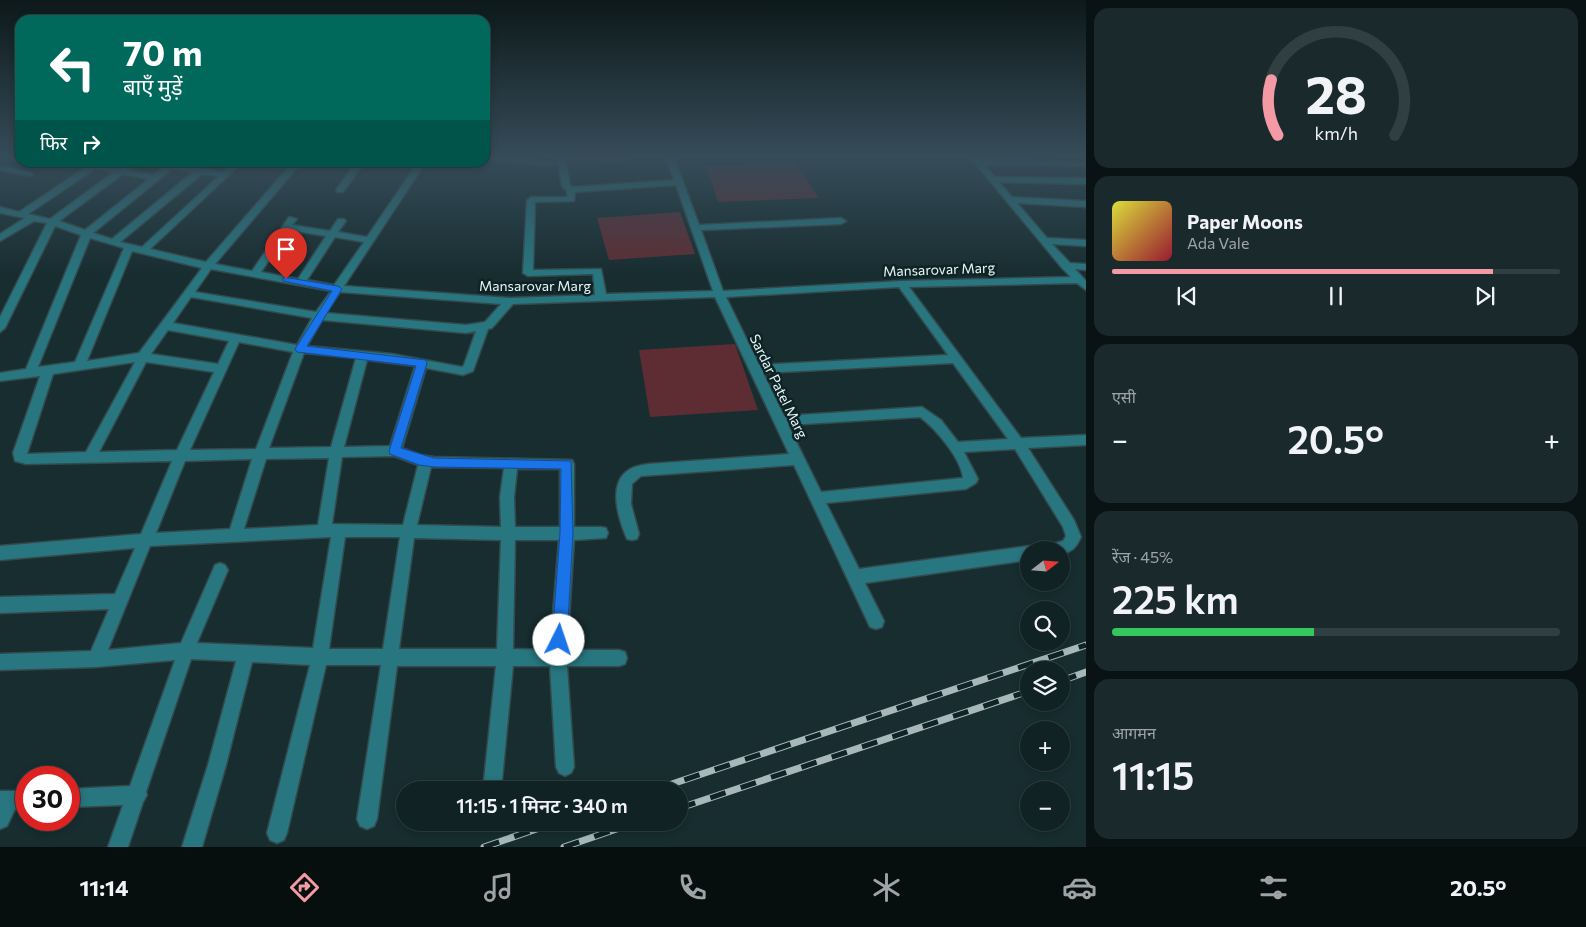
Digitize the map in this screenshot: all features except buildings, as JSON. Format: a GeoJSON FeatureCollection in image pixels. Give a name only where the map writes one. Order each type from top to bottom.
{"type":"FeatureCollection","features":[{"type":"Feature","properties":{"kind":"street"},"geometry":{"type":"LineString","coordinates":[[20,215],[48,197]]}},
{"type":"Feature","properties":{"kind":"street"},"geometry":{"type":"LineString","coordinates":[[0,328],[52,222],[88,197]]}},
{"type":"Feature","properties":{"kind":"street"},"geometry":{"type":"LineString","coordinates":[[30,373],[87,233],[132,197]]}},
{"type":"Feature","properties":{"kind":"street"},"geometry":{"type":"LineString","coordinates":[[113,243],[170,197]]}},
{"type":"Feature","properties":{"kind":"street"},"geometry":{"type":"LineString","coordinates":[[144,250],[202,197]]}},
{"type":"Feature","properties":{"kind":"street"},"geometry":{"type":"LineString","coordinates":[[90,457],[143,357],[190,294],[208,266],[268,197]]}},
{"type":"Feature","properties":{"kind":"street"},"geometry":{"type":"LineString","coordinates":[[235,536],[283,387],[300,349],[319,316],[399,197]]}},
{"type":"Feature","properties":{"kind":"street"},"geometry":{"type":"LineString","coordinates":[[571,197],[571,199],[531,200],[528,273],[598,271],[601,298]]}},
{"type":"Feature","properties":{"kind":"street","name":"Sardar Patel Marg"},"geometry":{"type":"LineString","coordinates":[[684,197],[719,294],[876,621]]}},
{"type":"Feature","properties":{"kind":"street"},"geometry":{"type":"LineString","coordinates":[[1008,197],[1044,241],[1083,284]]}},
{"type":"Feature","properties":{"kind":"street"},"geometry":{"type":"LineString","coordinates":[[1011,200],[1086,204]]}},
{"type":"Feature","properties":{"kind":"street","name":"Mansarovar Marg"},"geometry":{"type":"LineString","coordinates":[[1,211],[52,222],[113,243],[208,266],[338,289],[510,301],[719,294],[902,284],[1083,284]]}},
{"type":"Feature","properties":{"kind":"street"},"geometry":{"type":"LineString","coordinates":[[0,238],[32,218]]}},
{"type":"Feature","properties":{"kind":"street"},"geometry":{"type":"LineString","coordinates":[[301,282],[341,221]]}},
{"type":"Feature","properties":{"kind":"street"},"geometry":{"type":"LineString","coordinates":[[695,228],[841,221]]}},
{"type":"Feature","properties":{"kind":"street"},"geometry":{"type":"LineString","coordinates":[[255,274],[290,223],[369,240]]}},
{"type":"Feature","properties":{"kind":"street"},"geometry":{"type":"LineString","coordinates":[[1044,241],[1086,243]]}},
{"type":"Feature","properties":{"kind":"street"},"geometry":{"type":"LineString","coordinates":[[79,366],[129,246]]}},
{"type":"Feature","properties":{"kind":"street"},"geometry":{"type":"LineString","coordinates":[[1066,266],[1086,267]]}},
{"type":"Feature","properties":{"kind":"street"},"geometry":{"type":"LineString","coordinates":[[902,284],[1020,445],[1070,524],[1074,537],[1070,543]]}},
{"type":"Feature","properties":{"kind":"street"},"geometry":{"type":"LineString","coordinates":[[190,294],[319,316],[466,328],[488,325],[510,301]]}},
{"type":"Feature","properties":{"kind":"street"},"geometry":{"type":"LineString","coordinates":[[166,326],[300,349],[363,355],[463,371],[468,370],[483,326]]}},
{"type":"Feature","properties":{"kind":"street"},"geometry":{"type":"LineString","coordinates":[[96,658],[181,456],[236,337]]}},
{"type":"Feature","properties":{"kind":"street"},"geometry":{"type":"LineString","coordinates":[[277,833],[320,657],[332,531],[336,453],[363,355]]}},
{"type":"Feature","properties":{"kind":"street"},"geometry":{"type":"LineString","coordinates":[[0,377],[143,357],[221,370]]}},
{"type":"Feature","properties":{"kind":"street"},"geometry":{"type":"LineString","coordinates":[[755,369],[957,359]]}},
{"type":"Feature","properties":{"kind":"street"},"geometry":{"type":"LineString","coordinates":[[394,451],[422,363]]}},
{"type":"Feature","properties":{"kind":"street"},"geometry":{"type":"LineString","coordinates":[[48,370],[20,457],[30,459],[394,451],[426,461],[567,464],[567,533],[558,658],[564,767]]}},
{"type":"Feature","properties":{"kind":"street"},"geometry":{"type":"LineString","coordinates":[[779,421],[922,412],[937,423],[955,447],[971,479],[966,483],[816,498]]}},
{"type":"Feature","properties":{"kind":"street"},"geometry":{"type":"LineString","coordinates":[[955,447],[1086,440]]}},
{"type":"Feature","properties":{"kind":"street"},"geometry":{"type":"LineString","coordinates":[[632,534],[623,496],[624,483],[631,474],[648,468],[798,460]]}},
{"type":"Feature","properties":{"kind":"street"},"geometry":{"type":"LineString","coordinates":[[367,819],[392,656],[408,531],[426,461]]}},
{"type":"Feature","properties":{"kind":"street"},"geometry":{"type":"LineString","coordinates":[[493,781],[505,658],[507,497],[511,464]]}},
{"type":"Feature","properties":{"kind":"street"},"geometry":{"type":"LineString","coordinates":[[0,553],[146,540],[332,531],[508,534],[601,533]]}},
{"type":"Feature","properties":{"kind":"street"},"geometry":{"type":"LineString","coordinates":[[854,577],[1020,555]]}},
{"type":"Feature","properties":{"kind":"street"},"geometry":{"type":"LineString","coordinates":[[118,847],[138,795],[186,651],[220,570]]}},
{"type":"Feature","properties":{"kind":"street"},"geometry":{"type":"LineString","coordinates":[[0,605],[120,601]]}},
{"type":"Feature","properties":{"kind":"street"},"geometry":{"type":"LineString","coordinates":[[0,662],[96,658],[186,651],[320,657],[619,658]]}},
{"type":"Feature","properties":{"kind":"street"},"geometry":{"type":"LineString","coordinates":[[192,847],[217,765],[246,654]]}},
{"type":"Feature","properties":{"kind":"street"},"geometry":{"type":"LineString","coordinates":[[80,798],[138,795]]}},
{"type":"Feature","properties":{"kind":"street"},"geometry":{"type":"LineString","coordinates":[[0,819],[12,800]]}},
{"type":"Feature","properties":{"kind":"shaded area"},"geometry":{"type":"Polygon","coordinates":[[[716,197],[819,198],[718,202],[716,197]]]}},
{"type":"Feature","properties":{"kind":"shaded area"},"geometry":{"type":"Polygon","coordinates":[[[680,212],[695,254],[609,260],[597,218],[680,212]]]}},
{"type":"Feature","properties":{"kind":"shaded area"},"geometry":{"type":"Polygon","coordinates":[[[735,344],[758,410],[650,417],[639,350],[735,344]]]}},
{"type":"Feature","properties":{"kind":"railway"},"geometry":{"type":"LineString","coordinates":[[681,781],[1086,645]]}},
{"type":"Feature","properties":{"kind":"railway"},"geometry":{"type":"LineString","coordinates":[[1070,678],[1086,672]]}},
{"type":"Feature","properties":{"kind":"railway"},"geometry":{"type":"LineString","coordinates":[[688,805],[1020,694]]}},
{"type":"Feature","properties":{"kind":"railway"},"geometry":{"type":"LineString","coordinates":[[484,847],[531,831]]}},
{"type":"Feature","properties":{"kind":"railway"},"geometry":{"type":"LineString","coordinates":[[564,847],[611,831]]}},
{"type":"Feature","properties":{"kind":"route"},"geometry":{"type":"LineString","coordinates":[[286,279],[338,289],[319,316],[300,349],[392,358],[422,363],[394,451],[419,460],[434,462],[567,464],[567,533],[559,640]]}}]}
